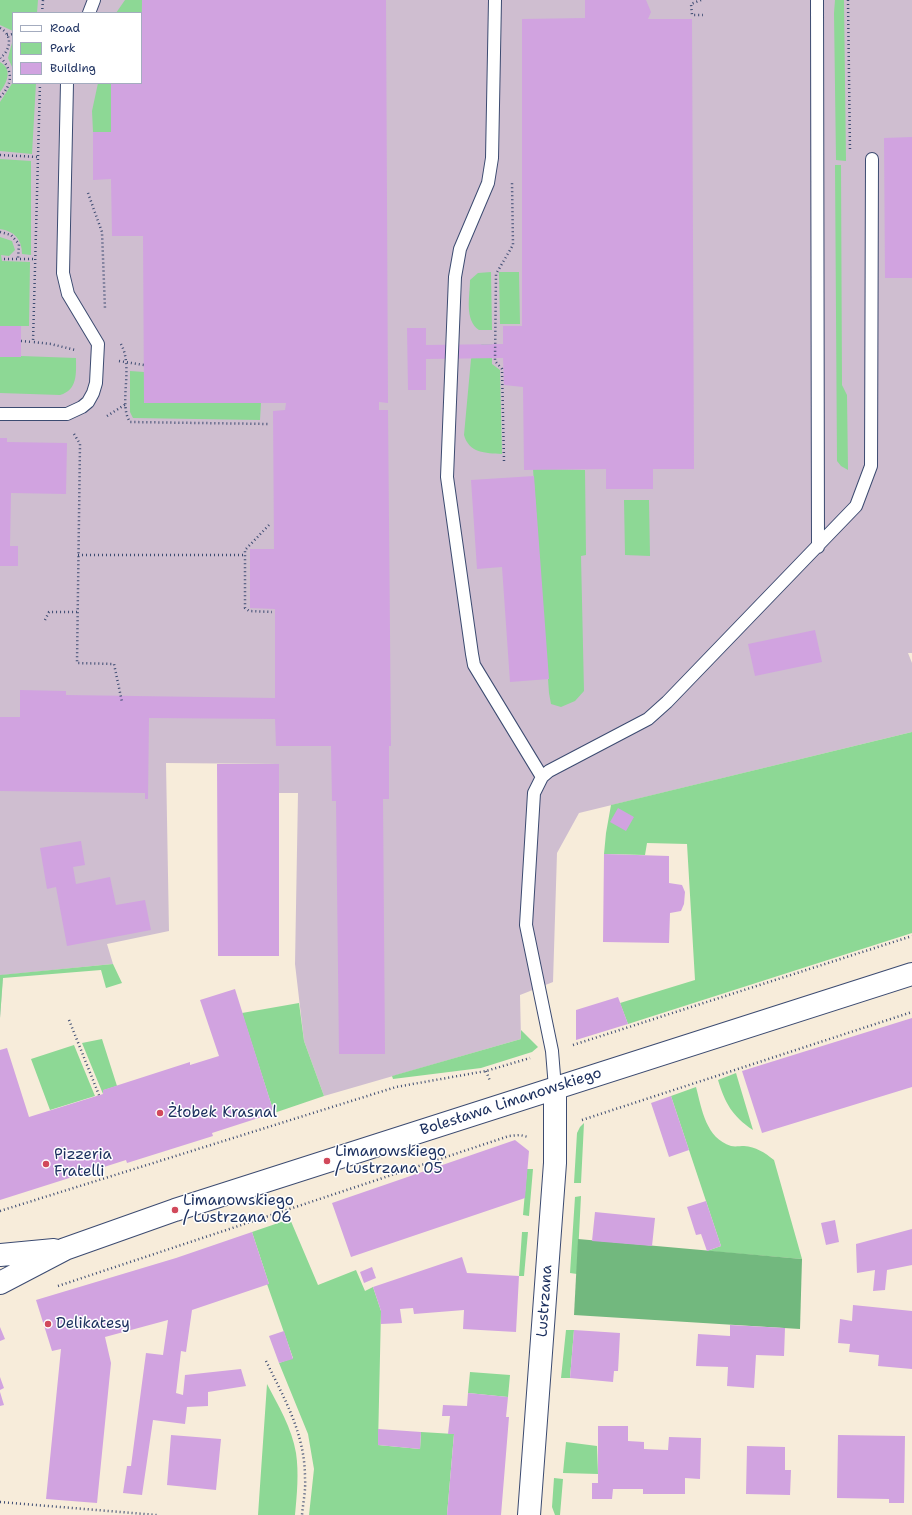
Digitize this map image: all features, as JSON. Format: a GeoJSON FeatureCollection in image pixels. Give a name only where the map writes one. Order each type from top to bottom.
{"type":"FeatureCollection","features":[{"type":"Feature","properties":{"kind":"street","name":"Bolesława Limanowskiego"},"geometry":{"type":"LineString","coordinates":[[0,1283],[65,1249],[183,1208],[912,974]]}},
{"type":"Feature","properties":{"kind":"street","name":"Lustrzana"},"geometry":{"type":"LineString","coordinates":[[529,1515],[555,1164],[555,1088]]}},
{"type":"Feature","properties":{"kind":"street","name":"Bolesława Limanowskiego"},"geometry":{"type":"LineString","coordinates":[[0,1255],[65,1249]]}},
{"type":"Feature","properties":{"kind":"lane"},"geometry":{"type":"LineString","coordinates":[[90,12],[94,0]]}},
{"type":"Feature","properties":{"kind":"lane"},"geometry":{"type":"LineString","coordinates":[[495,0],[492,158],[488,183],[460,249],[455,277],[447,478],[474,665],[542,777]]}},
{"type":"Feature","properties":{"kind":"lane"},"geometry":{"type":"LineString","coordinates":[[816,0],[818,547]]}},
{"type":"Feature","properties":{"kind":"lane"},"geometry":{"type":"LineString","coordinates":[[0,414],[68,414],[82,407],[88,402],[96,383],[98,344],[68,294],[62,272],[67,84]]}},
{"type":"Feature","properties":{"kind":"lane"},"geometry":{"type":"LineString","coordinates":[[555,1088],[552,1051],[526,926],[534,793],[542,777],[549,771],[652,716],[818,547],[856,506],[871,466],[872,162]]}},
{"type":"Feature","properties":{"kind":"path"},"geometry":{"type":"LineString","coordinates":[[42,12],[43,0]]}},
{"type":"Feature","properties":{"kind":"path"},"geometry":{"type":"LineString","coordinates":[[701,0],[690,4],[692,14],[703,15]]}},
{"type":"Feature","properties":{"kind":"path"},"geometry":{"type":"LineString","coordinates":[[848,0],[850,164],[872,162]]}},
{"type":"Feature","properties":{"kind":"path"},"geometry":{"type":"LineString","coordinates":[[0,28],[7,35],[9,48],[1,58],[6,63],[11,75],[9,86],[0,97]]}},
{"type":"Feature","properties":{"kind":"path"},"geometry":{"type":"LineString","coordinates":[[7,35],[12,34]]}},
{"type":"Feature","properties":{"kind":"path"},"geometry":{"type":"LineString","coordinates":[[0,155],[38,157]]}},
{"type":"Feature","properties":{"kind":"path"},"geometry":{"type":"LineString","coordinates":[[504,461],[502,369],[495,361],[496,274],[513,245],[512,175]]}},
{"type":"Feature","properties":{"kind":"path"},"geometry":{"type":"LineString","coordinates":[[87,190],[102,232],[105,311]]}},
{"type":"Feature","properties":{"kind":"path"},"geometry":{"type":"LineString","coordinates":[[0,232],[11,235],[19,244],[18,259]]}},
{"type":"Feature","properties":{"kind":"path"},"geometry":{"type":"LineString","coordinates":[[4,259],[36,258]]}},
{"type":"Feature","properties":{"kind":"path"},"geometry":{"type":"LineString","coordinates":[[118,337],[127,358],[126,404],[130,422],[270,424]]}},
{"type":"Feature","properties":{"kind":"path"},"geometry":{"type":"LineString","coordinates":[[21,341],[33,342]]}},
{"type":"Feature","properties":{"kind":"path"},"geometry":{"type":"LineString","coordinates":[[72,433],[76,436],[80,444],[78,663],[114,664],[122,702]]}},
{"type":"Feature","properties":{"kind":"path"},"geometry":{"type":"LineString","coordinates":[[269,525],[245,550],[245,608],[249,611],[272,612]]}},
{"type":"Feature","properties":{"kind":"path"},"geometry":{"type":"LineString","coordinates":[[78,555],[245,555]]}},
{"type":"Feature","properties":{"kind":"path"},"geometry":{"type":"LineString","coordinates":[[45,620],[49,612],[78,612]]}},
{"type":"Feature","properties":{"kind":"path"},"geometry":{"type":"LineString","coordinates":[[0,1210],[396,1087],[486,1071],[912,936]]}},
{"type":"Feature","properties":{"kind":"path"},"geometry":{"type":"LineString","coordinates":[[578,1122],[589,1117],[912,1012]]}},
{"type":"Feature","properties":{"kind":"path"},"geometry":{"type":"LineString","coordinates":[[69,1020],[99,1095]]}},
{"type":"Feature","properties":{"kind":"path"},"geometry":{"type":"LineString","coordinates":[[53,1287],[509,1136],[520,1135],[532,1139]]}},
{"type":"Feature","properties":{"kind":"path"},"geometry":{"type":"LineString","coordinates":[[266,1360],[296,1423],[301,1441],[305,1480],[302,1515]]}},
{"type":"Feature","properties":{"kind":"path"},"geometry":{"type":"LineString","coordinates":[[0,1502],[157,1515]]}},
{"type":"Feature","properties":{"kind":"shaded area"},"geometry":{"type":"Polygon","coordinates":[[[0,0],[912,0],[912,653],[908,653],[912,663],[912,732],[579,813],[557,853],[553,982],[520,995],[521,1039],[324,1096],[304,1041],[295,964],[298,793],[279,793],[278,764],[166,763],[169,931],[107,944],[113,964],[3,975],[0,1018],[0,0]]]}},
{"type":"Feature","properties":{"kind":"green space"},"geometry":{"type":"Polygon","coordinates":[[[0,0],[38,0],[37,12],[12,12],[12,31],[0,25],[0,0]]]}},
{"type":"Feature","properties":{"kind":"green space"},"geometry":{"type":"Polygon","coordinates":[[[125,0],[142,0],[142,12],[117,12],[125,0]]]}},
{"type":"Feature","properties":{"kind":"green space"},"geometry":{"type":"Polygon","coordinates":[[[835,0],[844,0],[846,161],[836,160],[835,0]]]}},
{"type":"Feature","properties":{"kind":"green space"},"geometry":{"type":"Polygon","coordinates":[[[12,43],[12,67],[8,58],[12,43]]]}},
{"type":"Feature","properties":{"kind":"green space"},"geometry":{"type":"Polygon","coordinates":[[[0,62],[6,68],[8,76],[0,92],[0,62]]]}},
{"type":"Feature","properties":{"kind":"green space"},"geometry":{"type":"Polygon","coordinates":[[[12,84],[36,84],[32,154],[0,151],[0,102],[12,84]]]}},
{"type":"Feature","properties":{"kind":"green space"},"geometry":{"type":"Polygon","coordinates":[[[98,84],[111,84],[111,132],[93,132],[92,111],[98,84]]]}},
{"type":"Feature","properties":{"kind":"green space"},"geometry":{"type":"Polygon","coordinates":[[[0,159],[31,161],[31,255],[22,254],[19,240],[13,234],[0,229],[0,159]]]}},
{"type":"Feature","properties":{"kind":"green space"},"geometry":{"type":"Polygon","coordinates":[[[835,165],[841,165],[842,385],[847,395],[848,470],[841,466],[837,461],[835,165]]]}},
{"type":"Feature","properties":{"kind":"green space"},"geometry":{"type":"Polygon","coordinates":[[[0,237],[12,241],[15,250],[9,256],[1,255],[2,261],[30,262],[29,326],[0,326],[0,237]]]}},
{"type":"Feature","properties":{"kind":"green space"},"geometry":{"type":"Polygon","coordinates":[[[491,272],[492,330],[479,330],[474,326],[471,320],[469,307],[470,280],[478,273],[491,272]]]}},
{"type":"Feature","properties":{"kind":"green space"},"geometry":{"type":"Polygon","coordinates":[[[499,272],[519,272],[520,324],[500,324],[499,272]]]}},
{"type":"Feature","properties":{"kind":"green space"},"geometry":{"type":"Polygon","coordinates":[[[482,344],[492,344],[492,364],[500,370],[502,454],[478,451],[474,449],[466,441],[464,435],[471,359],[475,349],[482,344]]]}},
{"type":"Feature","properties":{"kind":"green space"},"geometry":{"type":"Polygon","coordinates":[[[21,356],[76,358],[76,375],[73,385],[66,393],[60,395],[0,393],[0,357],[21,356]]]}},
{"type":"Feature","properties":{"kind":"green space"},"geometry":{"type":"Polygon","coordinates":[[[130,371],[144,372],[144,403],[261,403],[260,420],[133,418],[130,412],[130,371]]]}},
{"type":"Feature","properties":{"kind":"green space"},"geometry":{"type":"Polygon","coordinates":[[[533,469],[585,470],[586,555],[581,556],[584,691],[575,701],[561,707],[551,704],[549,693],[533,469]]]}},
{"type":"Feature","properties":{"kind":"green space"},"geometry":{"type":"Polygon","coordinates":[[[624,500],[649,500],[650,556],[625,555],[624,500]]]}},
{"type":"Feature","properties":{"kind":"green space"},"geometry":{"type":"Polygon","coordinates":[[[912,732],[912,933],[628,1024],[620,1003],[695,980],[687,844],[647,843],[645,855],[604,854],[611,805],[912,732]]]}},
{"type":"Feature","properties":{"kind":"green space"},"geometry":{"type":"Polygon","coordinates":[[[113,964],[122,983],[106,988],[101,970],[3,978],[0,1018],[0,975],[113,964]]]}},
{"type":"Feature","properties":{"kind":"green space"},"geometry":{"type":"Polygon","coordinates":[[[299,1003],[304,1041],[324,1096],[274,1113],[242,1013],[299,1003]]]}},
{"type":"Feature","properties":{"kind":"green space"},"geometry":{"type":"Polygon","coordinates":[[[521,1030],[538,1047],[532,1052],[481,1068],[393,1079],[392,1076],[521,1039],[521,1030]]]}},
{"type":"Feature","properties":{"kind":"green space"},"geometry":{"type":"Polygon","coordinates":[[[102,1039],[117,1086],[104,1090],[103,1094],[82,1043],[102,1039]]]}},
{"type":"Feature","properties":{"kind":"green space"},"geometry":{"type":"Polygon","coordinates":[[[74,1045],[95,1096],[50,1110],[31,1059],[74,1045]]]}},
{"type":"Feature","properties":{"kind":"green space"},"geometry":{"type":"Polygon","coordinates":[[[736,1073],[753,1130],[740,1120],[730,1108],[723,1096],[718,1080],[736,1073]]]}},
{"type":"Feature","properties":{"kind":"green space"},"geometry":{"type":"Polygon","coordinates":[[[696,1087],[706,1122],[716,1137],[731,1146],[744,1146],[756,1149],[774,1160],[802,1259],[707,1251],[721,1246],[671,1096],[696,1087]]]}},
{"type":"Feature","properties":{"kind":"green space"},"geometry":{"type":"Polygon","coordinates":[[[584,1123],[581,1183],[574,1183],[577,1133],[584,1123]]]}},
{"type":"Feature","properties":{"kind":"green space"},"geometry":{"type":"Polygon","coordinates":[[[527,1169],[533,1169],[529,1216],[523,1215],[527,1169]]]}},
{"type":"Feature","properties":{"kind":"green space"},"geometry":{"type":"Polygon","coordinates":[[[581,1196],[577,1274],[570,1273],[575,1197],[581,1196]]]}},
{"type":"Feature","properties":{"kind":"green space"},"geometry":{"type":"Polygon","coordinates":[[[290,1219],[318,1285],[356,1270],[365,1291],[373,1287],[381,1311],[378,1445],[420,1449],[421,1432],[454,1434],[447,1515],[309,1515],[314,1469],[308,1434],[279,1363],[293,1358],[267,1284],[269,1284],[252,1232],[290,1219]]]}},
{"type":"Feature","properties":{"kind":"green space"},"geometry":{"type":"Polygon","coordinates":[[[522,1232],[528,1232],[524,1276],[519,1276],[522,1232]]]}},
{"type":"Feature","properties":{"kind":"green space"},"geometry":{"type":"Polygon","coordinates":[[[578,1239],[802,1259],[800,1329],[574,1315],[578,1239]]]}},
{"type":"Feature","properties":{"kind":"green space"},"geometry":{"type":"Polygon","coordinates":[[[566,1330],[574,1330],[570,1378],[561,1378],[566,1330]]]}},
{"type":"Feature","properties":{"kind":"green space"},"geometry":{"type":"Polygon","coordinates":[[[470,1372],[510,1375],[508,1397],[468,1393],[470,1372]]]}},
{"type":"Feature","properties":{"kind":"green space"},"geometry":{"type":"Polygon","coordinates":[[[267,1384],[284,1417],[296,1453],[298,1476],[295,1515],[258,1515],[267,1384]]]}},
{"type":"Feature","properties":{"kind":"green space"},"geometry":{"type":"Polygon","coordinates":[[[566,1442],[597,1446],[598,1474],[563,1473],[566,1442]]]}},
{"type":"Feature","properties":{"kind":"green space"},"geometry":{"type":"Polygon","coordinates":[[[554,1478],[563,1479],[560,1515],[555,1515],[552,1507],[554,1478]]]}},
{"type":"Feature","properties":{"kind":"building"},"geometry":{"type":"Polygon","coordinates":[[[142,0],[386,0],[388,403],[379,402],[379,410],[388,410],[391,746],[389,746],[389,799],[383,799],[385,1054],[339,1054],[336,801],[332,801],[331,746],[276,746],[275,719],[149,718],[148,799],[145,799],[145,793],[0,791],[0,717],[20,717],[20,690],[66,691],[66,695],[275,698],[275,609],[250,608],[250,549],[274,549],[273,411],[285,410],[286,403],[144,403],[143,236],[112,236],[111,179],[93,180],[93,132],[111,132],[111,84],[142,84],[142,0]]]}},
{"type":"Feature","properties":{"kind":"building"},"geometry":{"type":"Polygon","coordinates":[[[585,0],[646,0],[651,12],[648,19],[692,19],[694,469],[653,469],[653,489],[606,489],[606,469],[524,470],[523,387],[504,385],[503,358],[426,359],[426,390],[408,390],[407,328],[426,328],[426,345],[503,344],[503,326],[522,326],[522,19],[585,18],[585,0]]]}},
{"type":"Feature","properties":{"kind":"building"},"geometry":{"type":"Polygon","coordinates":[[[912,137],[912,278],[885,278],[884,138],[912,137]]]}},
{"type":"Feature","properties":{"kind":"building"},"geometry":{"type":"Polygon","coordinates":[[[0,326],[21,326],[21,357],[0,357],[0,326]]]}},
{"type":"Feature","properties":{"kind":"building"},"geometry":{"type":"Polygon","coordinates":[[[0,438],[7,438],[7,442],[67,443],[66,494],[11,493],[10,546],[18,546],[18,566],[0,566],[0,438]]]}},
{"type":"Feature","properties":{"kind":"building"},"geometry":{"type":"Polygon","coordinates":[[[534,476],[549,679],[510,682],[502,567],[477,569],[471,480],[534,476]]]}},
{"type":"Feature","properties":{"kind":"building"},"geometry":{"type":"Polygon","coordinates":[[[815,630],[822,662],[755,676],[748,644],[815,630]]]}},
{"type":"Feature","properties":{"kind":"building"},"geometry":{"type":"Polygon","coordinates":[[[217,764],[279,764],[279,956],[218,956],[217,764]]]}},
{"type":"Feature","properties":{"kind":"building"},"geometry":{"type":"Polygon","coordinates":[[[618,808],[634,817],[626,831],[610,822],[618,808]]]}},
{"type":"Feature","properties":{"kind":"building"},"geometry":{"type":"Polygon","coordinates":[[[81,841],[85,865],[73,867],[76,884],[110,877],[116,905],[145,900],[151,930],[67,946],[56,887],[47,889],[40,848],[81,841]]]}},
{"type":"Feature","properties":{"kind":"building"},"geometry":{"type":"Polygon","coordinates":[[[604,854],[669,856],[669,883],[682,885],[685,892],[684,904],[681,911],[670,913],[669,943],[603,942],[604,854]]]}},
{"type":"Feature","properties":{"kind":"building"},"geometry":{"type":"Polygon","coordinates":[[[235,989],[274,1113],[212,1133],[213,1136],[127,1163],[126,1160],[0,1200],[0,1050],[7,1048],[29,1117],[103,1094],[103,1090],[190,1062],[190,1065],[219,1056],[200,1000],[235,989]]]}},
{"type":"Feature","properties":{"kind":"building"},"geometry":{"type":"Polygon","coordinates":[[[618,997],[628,1024],[576,1040],[576,1010],[618,997]]]}},
{"type":"Feature","properties":{"kind":"building"},"geometry":{"type":"Polygon","coordinates":[[[912,1018],[912,1087],[762,1133],[742,1071],[912,1018]]]}},
{"type":"Feature","properties":{"kind":"building"},"geometry":{"type":"Polygon","coordinates":[[[671,1096],[689,1150],[669,1157],[651,1103],[671,1096]]]}},
{"type":"Feature","properties":{"kind":"building"},"geometry":{"type":"Polygon","coordinates":[[[515,1140],[529,1151],[525,1198],[351,1257],[332,1203],[515,1140]]]}},
{"type":"Feature","properties":{"kind":"building"},"geometry":{"type":"Polygon","coordinates":[[[706,1201],[721,1246],[707,1251],[701,1234],[696,1235],[687,1207],[706,1201]]]}},
{"type":"Feature","properties":{"kind":"building"},"geometry":{"type":"Polygon","coordinates":[[[595,1212],[655,1218],[652,1246],[592,1241],[595,1212]]]}},
{"type":"Feature","properties":{"kind":"building"},"geometry":{"type":"Polygon","coordinates":[[[835,1220],[839,1242],[826,1245],[821,1223],[835,1220]]]}},
{"type":"Feature","properties":{"kind":"building"},"geometry":{"type":"Polygon","coordinates":[[[912,1229],[912,1265],[887,1270],[885,1290],[873,1291],[875,1270],[857,1273],[856,1244],[912,1229]]]}},
{"type":"Feature","properties":{"kind":"building"},"geometry":{"type":"Polygon","coordinates":[[[252,1232],[269,1284],[192,1310],[186,1352],[181,1351],[176,1393],[183,1395],[185,1375],[241,1369],[246,1386],[208,1392],[208,1406],[187,1407],[185,1424],[153,1420],[142,1495],[123,1493],[127,1466],[131,1466],[146,1353],[163,1355],[168,1320],[105,1337],[111,1363],[97,1503],[46,1499],[61,1349],[52,1351],[36,1300],[176,1258],[252,1232]]]}},
{"type":"Feature","properties":{"kind":"building"},"geometry":{"type":"Polygon","coordinates":[[[462,1257],[467,1273],[519,1276],[516,1332],[463,1329],[464,1310],[414,1314],[413,1308],[400,1309],[402,1323],[381,1324],[381,1311],[373,1287],[462,1257]]]}},
{"type":"Feature","properties":{"kind":"building"},"geometry":{"type":"Polygon","coordinates":[[[372,1267],[376,1278],[364,1283],[360,1272],[372,1267]]]}},
{"type":"Feature","properties":{"kind":"building"},"geometry":{"type":"Polygon","coordinates":[[[853,1305],[912,1311],[912,1369],[878,1366],[879,1355],[849,1352],[850,1344],[838,1343],[840,1319],[852,1321],[853,1305]]]}},
{"type":"Feature","properties":{"kind":"building"},"geometry":{"type":"Polygon","coordinates":[[[730,1325],[785,1328],[784,1356],[756,1355],[754,1388],[727,1386],[728,1367],[696,1366],[698,1334],[730,1336],[730,1325]]]}},
{"type":"Feature","properties":{"kind":"building"},"geometry":{"type":"Polygon","coordinates":[[[0,1327],[5,1339],[0,1341],[0,1327]]]}},
{"type":"Feature","properties":{"kind":"building"},"geometry":{"type":"Polygon","coordinates":[[[574,1330],[620,1333],[618,1371],[614,1371],[613,1382],[570,1378],[574,1330]]]}},
{"type":"Feature","properties":{"kind":"building"},"geometry":{"type":"Polygon","coordinates":[[[284,1331],[293,1359],[279,1363],[269,1336],[284,1331]]]}},
{"type":"Feature","properties":{"kind":"building"},"geometry":{"type":"Polygon","coordinates":[[[0,1377],[4,1388],[0,1390],[0,1377]]]}},
{"type":"Feature","properties":{"kind":"building"},"geometry":{"type":"Polygon","coordinates":[[[0,1392],[4,1405],[0,1406],[0,1392]]]}},
{"type":"Feature","properties":{"kind":"building"},"geometry":{"type":"Polygon","coordinates":[[[468,1393],[508,1397],[506,1417],[509,1417],[501,1515],[447,1515],[454,1434],[448,1434],[450,1416],[442,1416],[443,1405],[467,1406],[468,1393]]]}},
{"type":"Feature","properties":{"kind":"building"},"geometry":{"type":"Polygon","coordinates":[[[598,1426],[628,1426],[628,1441],[644,1442],[644,1449],[668,1450],[669,1437],[701,1438],[700,1479],[685,1478],[685,1494],[643,1494],[643,1489],[613,1489],[612,1499],[592,1499],[592,1483],[598,1483],[598,1426]]]}},
{"type":"Feature","properties":{"kind":"building"},"geometry":{"type":"Polygon","coordinates":[[[378,1429],[421,1432],[420,1449],[378,1445],[378,1429]]]}},
{"type":"Feature","properties":{"kind":"building"},"geometry":{"type":"Polygon","coordinates":[[[171,1435],[221,1439],[216,1490],[167,1485],[171,1435]]]}},
{"type":"Feature","properties":{"kind":"building"},"geometry":{"type":"Polygon","coordinates":[[[838,1435],[905,1436],[904,1503],[889,1503],[889,1499],[837,1498],[838,1435]]]}},
{"type":"Feature","properties":{"kind":"building"},"geometry":{"type":"Polygon","coordinates":[[[747,1446],[785,1447],[785,1470],[791,1470],[790,1495],[746,1494],[747,1446]]]}},
{"type":"Feature","properties":{"kind":"place","name":"Żłobek Krasnal"},"geometry":{"type":"Point","coordinates":[160,1113]}},
{"type":"Feature","properties":{"kind":"place","name":"Limanowskiego / Lustrzana 05"},"geometry":{"type":"Point","coordinates":[327,1161]}},
{"type":"Feature","properties":{"kind":"place","name":"Pizzeria Fratelli"},"geometry":{"type":"Point","coordinates":[46,1164]}},
{"type":"Feature","properties":{"kind":"place","name":"Limanowskiego / Lustrzana 06"},"geometry":{"type":"Point","coordinates":[175,1210]}},
{"type":"Feature","properties":{"kind":"place","name":"Delikatesy"},"geometry":{"type":"Point","coordinates":[48,1324]}}]}
